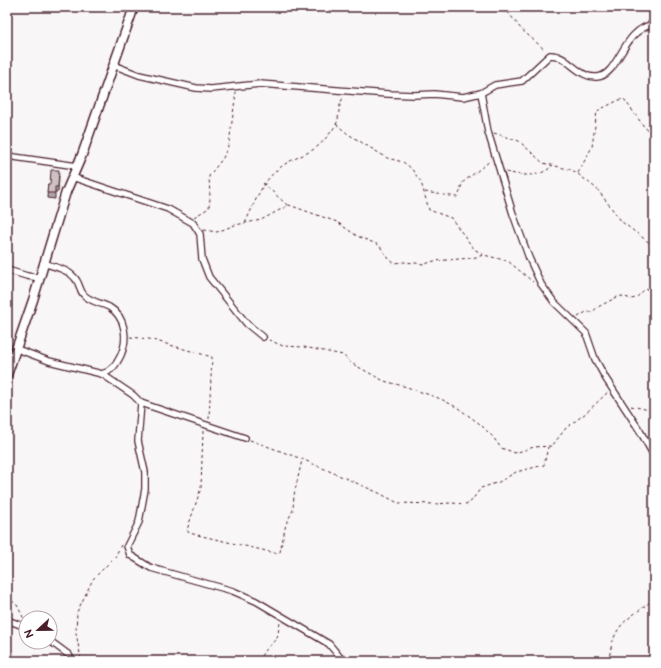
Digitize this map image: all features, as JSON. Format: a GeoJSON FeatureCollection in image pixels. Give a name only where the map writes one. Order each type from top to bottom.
{"type":"FeatureCollection","features":[{"type":"Feature","properties":{"kind":"street"},"geometry":{"type":"LineString","coordinates":[[7,375],[10,358],[17,350],[66,192],[77,166],[134,7]]}},
{"type":"Feature","properties":{"kind":"street"},"geometry":{"type":"LineString","coordinates":[[113,65],[139,75],[196,88],[211,89],[260,84],[414,96],[434,94],[463,97],[481,94],[496,85],[522,81],[550,55],[557,56],[586,74],[597,77],[602,75],[616,63],[623,47],[630,39],[640,30],[654,24]]}},
{"type":"Feature","properties":{"kind":"street"},"geometry":{"type":"LineString","coordinates":[[481,94],[488,132],[518,230],[541,284],[554,302],[586,333],[595,359],[654,456]]}},
{"type":"Feature","properties":{"kind":"street"},"geometry":{"type":"LineString","coordinates":[[7,156],[77,166]]}},
{"type":"Feature","properties":{"kind":"street"},"geometry":{"type":"LineString","coordinates":[[72,176],[168,210],[187,219],[198,228],[202,259],[209,277],[247,324],[263,337]]}},
{"type":"Feature","properties":{"kind":"street"},"geometry":{"type":"LineString","coordinates":[[43,263],[73,275],[84,295],[115,312],[122,323],[126,338],[124,348],[115,366],[109,372],[102,374]]}},
{"type":"Feature","properties":{"kind":"street"},"geometry":{"type":"LineString","coordinates":[[7,270],[40,278]]}},
{"type":"Feature","properties":{"kind":"street"},"geometry":{"type":"LineString","coordinates":[[17,350],[49,361],[102,374],[133,395],[140,403],[245,438]]}},
{"type":"Feature","properties":{"kind":"street"},"geometry":{"type":"LineString","coordinates":[[140,403],[138,441],[145,472],[145,489],[138,522],[127,546],[128,553],[144,565],[188,580],[233,591],[282,615],[329,644],[343,661]]}},
{"type":"Feature","properties":{"kind":"street"},"geometry":{"type":"LineString","coordinates":[[7,620],[18,623]]}},
{"type":"Feature","properties":{"kind":"street"},"geometry":{"type":"LineString","coordinates":[[58,648],[72,660]]}},
{"type":"Feature","properties":{"kind":"path"},"geometry":{"type":"LineString","coordinates":[[504,7],[521,29],[550,55]]}},
{"type":"Feature","properties":{"kind":"path"},"geometry":{"type":"LineString","coordinates":[[187,219],[209,208],[209,176],[223,158],[229,144],[234,97],[239,86]]}},
{"type":"Feature","properties":{"kind":"path"},"geometry":{"type":"LineString","coordinates":[[245,224],[263,183],[285,164],[320,145],[336,124],[340,104],[347,91]]}},
{"type":"Feature","properties":{"kind":"path"},"geometry":{"type":"LineString","coordinates":[[578,174],[582,164],[590,152],[596,114],[599,110],[624,99],[645,128],[654,133]]}},
{"type":"Feature","properties":{"kind":"path"},"geometry":{"type":"LineString","coordinates":[[336,124],[348,134],[387,158],[403,162],[407,165],[420,179],[424,191],[425,202],[429,210],[451,218],[471,246],[484,255],[508,261],[536,285]]}},
{"type":"Feature","properties":{"kind":"path"},"geometry":{"type":"LineString","coordinates":[[488,132],[519,140],[539,160],[553,166],[572,170],[578,174],[597,189],[622,222],[651,244],[654,249]]}},
{"type":"Feature","properties":{"kind":"path"},"geometry":{"type":"LineString","coordinates":[[424,191],[457,197],[462,183],[495,157]]}},
{"type":"Feature","properties":{"kind":"path"},"geometry":{"type":"LineString","coordinates":[[500,170],[519,174],[540,174],[547,172],[553,166]]}},
{"type":"Feature","properties":{"kind":"path"},"geometry":{"type":"LineString","coordinates":[[263,183],[287,206],[312,212],[336,222],[357,236],[375,243],[382,248],[388,259],[394,263],[404,262],[425,264],[434,261],[472,258],[484,255]]}},
{"type":"Feature","properties":{"kind":"path"},"geometry":{"type":"LineString","coordinates":[[198,228],[217,232],[235,225],[266,219],[287,206]]}},
{"type":"Feature","properties":{"kind":"path"},"geometry":{"type":"LineString","coordinates":[[568,315],[580,317],[584,313],[592,312],[598,307],[617,297],[622,296],[631,299],[636,298],[644,290],[654,287]]}},
{"type":"Feature","properties":{"kind":"path"},"geometry":{"type":"LineString","coordinates":[[263,337],[283,346],[304,347],[343,355],[352,363],[384,381],[442,399],[458,408],[480,424],[493,436],[501,448],[515,453],[534,447],[548,447],[554,444],[566,428],[612,388]]}},
{"type":"Feature","properties":{"kind":"path"},"geometry":{"type":"LineString","coordinates":[[126,338],[149,338],[212,357],[201,488],[187,530],[189,533],[275,553],[280,552],[286,524],[294,510],[294,495],[302,459]]}},
{"type":"Feature","properties":{"kind":"path"},"geometry":{"type":"LineString","coordinates":[[622,402],[641,409],[654,411]]}},
{"type":"Feature","properties":{"kind":"path"},"geometry":{"type":"LineString","coordinates":[[245,438],[302,459],[398,503],[469,504],[482,488],[499,482],[516,472],[544,465],[548,447]]}},
{"type":"Feature","properties":{"kind":"path"},"geometry":{"type":"LineString","coordinates":[[81,659],[75,624],[81,600],[93,579],[116,557],[121,545],[130,537]]}},
{"type":"Feature","properties":{"kind":"path"},"geometry":{"type":"LineString","coordinates":[[7,597],[17,605],[19,610]]}},
{"type":"Feature","properties":{"kind":"path"},"geometry":{"type":"LineString","coordinates":[[609,661],[612,643],[620,626],[654,599]]}},
{"type":"Feature","properties":{"kind":"path"},"geometry":{"type":"LineString","coordinates":[[258,661],[263,652],[277,638],[282,615]]}},
{"type":"Feature","properties":{"kind":"path"},"geometry":{"type":"LineString","coordinates":[[72,660],[81,659],[98,661]]}},
{"type":"Feature","properties":{"kind":"building"},"geometry":{"type":"Polygon","coordinates":[[[51,170],[59,170],[58,187],[55,187],[55,193],[47,193],[48,184],[50,185],[51,170]]]}}]}
